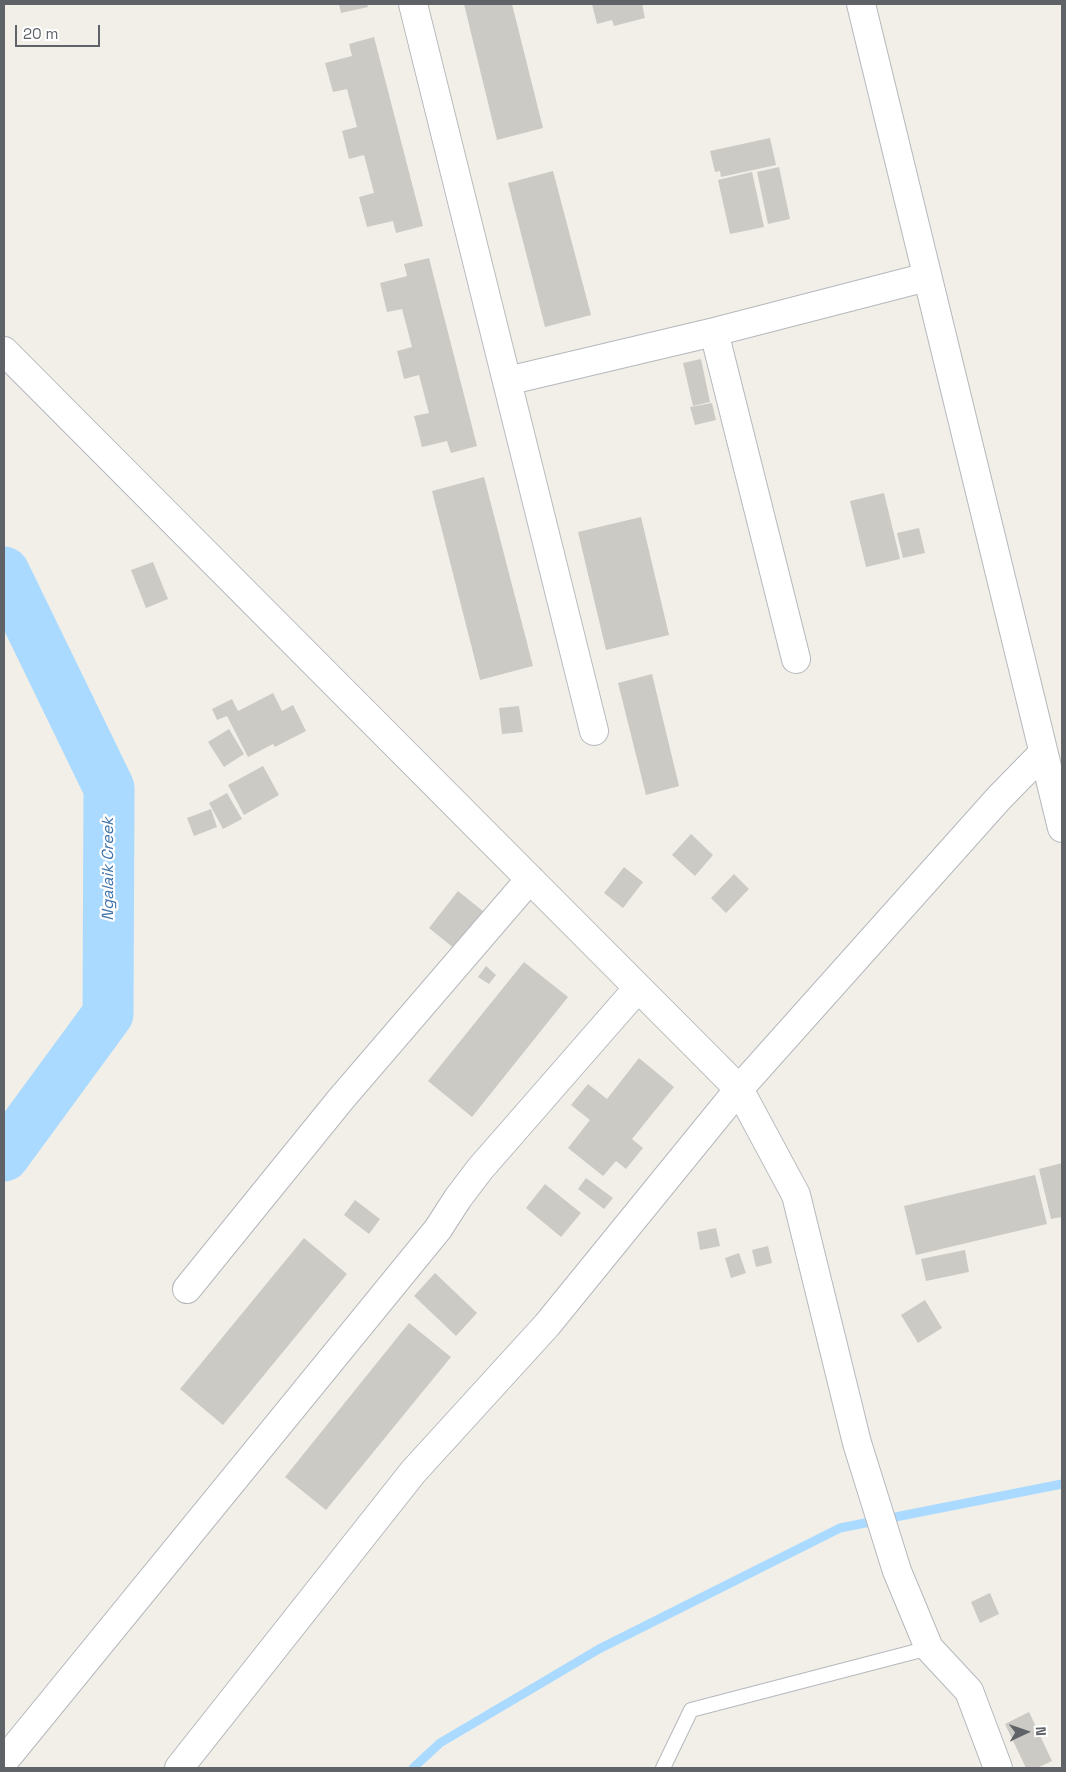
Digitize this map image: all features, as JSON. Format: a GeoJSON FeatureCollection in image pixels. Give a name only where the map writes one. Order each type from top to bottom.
{"type":"FeatureCollection","features":[{"type":"Feature","properties":{"kind":"street"},"geometry":{"type":"LineString","coordinates":[[413,4],[594,731]]}},
{"type":"Feature","properties":{"kind":"street"},"geometry":{"type":"LineString","coordinates":[[861,4],[1062,828]]}},
{"type":"Feature","properties":{"kind":"street"},"geometry":{"type":"LineString","coordinates":[[507,381],[714,332],[927,277]]}},
{"type":"Feature","properties":{"kind":"street"},"geometry":{"type":"LineString","coordinates":[[714,332],[796,659]]}},
{"type":"Feature","properties":{"kind":"street"},"geometry":{"type":"LineString","coordinates":[[4,351],[739,1089],[796,1196],[857,1443],[897,1571],[929,1648],[969,1690],[998,1768]]}},
{"type":"Feature","properties":{"kind":"street"},"geometry":{"type":"LineString","coordinates":[[179,1768],[413,1472],[547,1326],[739,1089],[999,798],[1043,753]]}},
{"type":"Feature","properties":{"kind":"street"},"geometry":{"type":"LineString","coordinates":[[187,1289],[341,1099],[530,880]]}},
{"type":"Feature","properties":{"kind":"street"},"geometry":{"type":"LineString","coordinates":[[4,1761],[438,1229],[480,1169],[638,988]]}},
{"type":"Feature","properties":{"kind":"lane"},"geometry":{"type":"LineString","coordinates":[[664,1768],[691,1710],[929,1648]]}},
{"type":"Feature","properties":{"kind":"building"},"geometry":{"type":"Polygon","coordinates":[[[339,4],[367,4],[368,7],[341,13],[339,4]]]}},
{"type":"Feature","properties":{"kind":"building"},"geometry":{"type":"Polygon","coordinates":[[[464,4],[512,4],[543,128],[497,140],[464,4]]]}},
{"type":"Feature","properties":{"kind":"building"},"geometry":{"type":"Polygon","coordinates":[[[592,4],[642,4],[645,18],[614,26],[612,20],[597,24],[592,4]]]}},
{"type":"Feature","properties":{"kind":"building"},"geometry":{"type":"Polygon","coordinates":[[[374,37],[423,226],[396,233],[393,221],[367,227],[359,197],[374,193],[364,155],[349,159],[342,131],[357,127],[347,89],[333,92],[325,63],[352,56],[349,44],[374,37]]]}},
{"type":"Feature","properties":{"kind":"building"},"geometry":{"type":"Polygon","coordinates":[[[770,138],[776,165],[721,177],[720,171],[715,172],[710,151],[770,138]]]}},
{"type":"Feature","properties":{"kind":"building"},"geometry":{"type":"Polygon","coordinates":[[[779,167],[790,219],[768,224],[757,172],[779,167]]]}},
{"type":"Feature","properties":{"kind":"building"},"geometry":{"type":"Polygon","coordinates":[[[553,171],[591,315],[545,327],[508,183],[553,171]]]}},
{"type":"Feature","properties":{"kind":"building"},"geometry":{"type":"Polygon","coordinates":[[[752,172],[764,227],[730,234],[718,180],[752,172]]]}},
{"type":"Feature","properties":{"kind":"building"},"geometry":{"type":"Polygon","coordinates":[[[429,258],[477,446],[451,453],[447,441],[422,447],[414,416],[429,413],[419,375],[404,379],[397,351],[412,347],[402,309],[387,312],[380,283],[407,276],[404,264],[429,258]]]}},
{"type":"Feature","properties":{"kind":"building"},"geometry":{"type":"Polygon","coordinates":[[[701,359],[710,402],[693,406],[683,363],[701,359]]]}},
{"type":"Feature","properties":{"kind":"building"},"geometry":{"type":"Polygon","coordinates":[[[712,403],[716,420],[695,425],[690,407],[712,403]]]}},
{"type":"Feature","properties":{"kind":"building"},"geometry":{"type":"Polygon","coordinates":[[[484,477],[533,666],[480,680],[432,491],[484,477]]]}},
{"type":"Feature","properties":{"kind":"building"},"geometry":{"type":"Polygon","coordinates":[[[884,493],[900,559],[866,567],[850,501],[884,493]]]}},
{"type":"Feature","properties":{"kind":"building"},"geometry":{"type":"Polygon","coordinates":[[[641,517],[669,635],[606,650],[578,532],[641,517]]]}},
{"type":"Feature","properties":{"kind":"building"},"geometry":{"type":"Polygon","coordinates":[[[919,528],[925,553],[903,558],[897,533],[919,528]]]}},
{"type":"Feature","properties":{"kind":"building"},"geometry":{"type":"Polygon","coordinates":[[[153,562],[168,599],[146,608],[131,570],[153,562]]]}},
{"type":"Feature","properties":{"kind":"building"},"geometry":{"type":"Polygon","coordinates":[[[652,674],[679,786],[646,795],[618,683],[652,674]]]}},
{"type":"Feature","properties":{"kind":"building"},"geometry":{"type":"Polygon","coordinates":[[[273,693],[282,711],[293,705],[306,731],[275,747],[273,744],[248,757],[227,716],[217,720],[212,709],[232,699],[238,711],[273,693]]]}},
{"type":"Feature","properties":{"kind":"building"},"geometry":{"type":"Polygon","coordinates":[[[519,706],[523,732],[502,734],[499,708],[519,706]]]}},
{"type":"Feature","properties":{"kind":"building"},"geometry":{"type":"Polygon","coordinates":[[[229,729],[244,754],[224,767],[208,742],[229,729]]]}},
{"type":"Feature","properties":{"kind":"building"},"geometry":{"type":"Polygon","coordinates":[[[263,766],[279,795],[244,815],[228,785],[263,766]]]}},
{"type":"Feature","properties":{"kind":"building"},"geometry":{"type":"Polygon","coordinates":[[[227,793],[242,819],[223,829],[209,803],[227,793]]]}},
{"type":"Feature","properties":{"kind":"building"},"geometry":{"type":"Polygon","coordinates":[[[211,809],[217,827],[194,836],[187,818],[211,809]]]}},
{"type":"Feature","properties":{"kind":"building"},"geometry":{"type":"Polygon","coordinates":[[[691,834],[713,855],[695,876],[672,855],[691,834]]]}},
{"type":"Feature","properties":{"kind":"building"},"geometry":{"type":"Polygon","coordinates":[[[624,867],[643,882],[623,908],[604,893],[624,867]]]}},
{"type":"Feature","properties":{"kind":"building"},"geometry":{"type":"Polygon","coordinates":[[[734,874],[749,889],[726,913],[711,898],[734,874]]]}},
{"type":"Feature","properties":{"kind":"building"},"geometry":{"type":"Polygon","coordinates":[[[458,891],[484,912],[455,949],[429,928],[458,891]]]}},
{"type":"Feature","properties":{"kind":"building"},"geometry":{"type":"Polygon","coordinates":[[[524,962],[568,997],[472,1117],[428,1081],[524,962]]]}},
{"type":"Feature","properties":{"kind":"building"},"geometry":{"type":"Polygon","coordinates":[[[486,966],[496,975],[489,984],[478,977],[486,966]]]}},
{"type":"Feature","properties":{"kind":"building"},"geometry":{"type":"Polygon","coordinates":[[[639,1058],[674,1087],[632,1139],[643,1148],[626,1169],[616,1161],[603,1176],[568,1148],[590,1120],[571,1105],[588,1084],[607,1099],[639,1058]]]}},
{"type":"Feature","properties":{"kind":"building"},"geometry":{"type":"Polygon","coordinates":[[[1062,1163],[1062,1217],[1051,1219],[1039,1169],[1062,1163]]]}},
{"type":"Feature","properties":{"kind":"building"},"geometry":{"type":"Polygon","coordinates":[[[1035,1175],[1047,1224],[916,1255],[904,1206],[1035,1175]]]}},
{"type":"Feature","properties":{"kind":"building"},"geometry":{"type":"Polygon","coordinates":[[[586,1178],[613,1198],[604,1209],[578,1189],[586,1178]]]}},
{"type":"Feature","properties":{"kind":"building"},"geometry":{"type":"Polygon","coordinates":[[[545,1184],[581,1213],[561,1237],[526,1208],[545,1184]]]}},
{"type":"Feature","properties":{"kind":"building"},"geometry":{"type":"Polygon","coordinates":[[[355,1200],[380,1219],[369,1234],[344,1215],[355,1200]]]}},
{"type":"Feature","properties":{"kind":"building"},"geometry":{"type":"Polygon","coordinates":[[[716,1228],[720,1246],[700,1250],[697,1232],[716,1228]]]}},
{"type":"Feature","properties":{"kind":"building"},"geometry":{"type":"Polygon","coordinates":[[[304,1238],[347,1274],[223,1425],[180,1389],[304,1238]]]}},
{"type":"Feature","properties":{"kind":"building"},"geometry":{"type":"Polygon","coordinates":[[[768,1246],[772,1263],[756,1267],[752,1250],[768,1246]]]}},
{"type":"Feature","properties":{"kind":"building"},"geometry":{"type":"Polygon","coordinates":[[[965,1250],[969,1272],[926,1281],[921,1259],[965,1250]]]}},
{"type":"Feature","properties":{"kind":"building"},"geometry":{"type":"Polygon","coordinates":[[[739,1253],[746,1273],[731,1278],[725,1258],[739,1253]]]}},
{"type":"Feature","properties":{"kind":"building"},"geometry":{"type":"Polygon","coordinates":[[[435,1273],[477,1313],[456,1336],[414,1296],[435,1273]]]}},
{"type":"Feature","properties":{"kind":"building"},"geometry":{"type":"Polygon","coordinates":[[[925,1300],[942,1328],[918,1343],[901,1315],[925,1300]]]}},
{"type":"Feature","properties":{"kind":"building"},"geometry":{"type":"Polygon","coordinates":[[[409,1323],[451,1357],[326,1510],[285,1477],[409,1323]]]}},
{"type":"Feature","properties":{"kind":"building"},"geometry":{"type":"Polygon","coordinates":[[[990,1593],[999,1614],[980,1623],[971,1602],[990,1593]]]}},
{"type":"Feature","properties":{"kind":"building"},"geometry":{"type":"Polygon","coordinates":[[[1029,1712],[1052,1761],[1037,1768],[1026,1768],[1005,1724],[1029,1712]]]}},
{"type":"Feature","properties":{"kind":"waterway","name":"Ngalaik Creek"},"geometry":{"type":"LineString","coordinates":[[4,572],[109,788],[108,1014],[4,1156]]}},
{"type":"Feature","properties":{"kind":"waterway"},"geometry":{"type":"LineString","coordinates":[[413,1768],[440,1743],[599,1649],[840,1528],[1062,1484]]}}]}
